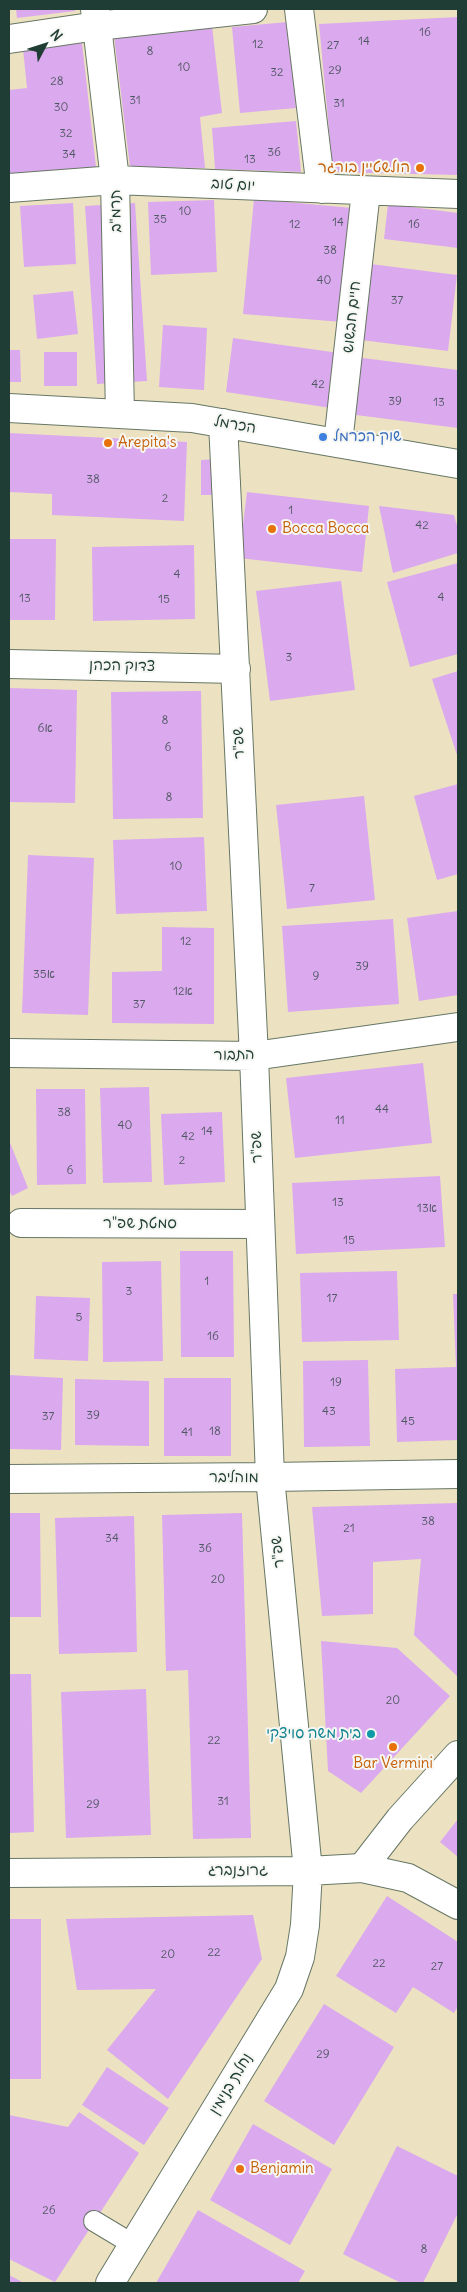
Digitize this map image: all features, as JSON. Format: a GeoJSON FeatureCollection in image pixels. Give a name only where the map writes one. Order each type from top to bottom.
{"type":"FeatureCollection","features":[{"type":"Feature","properties":{"kind":"street"},"geometry":{"type":"LineString","coordinates":[[9,39],[96,17],[253,9]]}},
{"type":"Feature","properties":{"kind":"street"},"geometry":{"type":"LineString","coordinates":[[299,9],[321,189]]}},
{"type":"Feature","properties":{"kind":"street","name":"תרמ\"ב"},"geometry":{"type":"LineString","coordinates":[[96,17],[115,180],[120,414]]}},
{"type":"Feature","properties":{"kind":"street","name":"יום טוב"},"geometry":{"type":"LineString","coordinates":[[9,188],[115,180],[458,194]]}},
{"type":"Feature","properties":{"kind":"street","name":"חיים חבשוש"},"geometry":{"type":"LineString","coordinates":[[338,443],[366,190]]}},
{"type":"Feature","properties":{"kind":"street","name":"הכרמל"},"geometry":{"type":"LineString","coordinates":[[9,408],[192,418],[458,464]]}},
{"type":"Feature","properties":{"kind":"street","name":"שפ\"ר"},"geometry":{"type":"LineString","coordinates":[[223,423],[254,1056],[270,1477],[308,1870]]}},
{"type":"Feature","properties":{"kind":"street","name":"צדוק הכהן"},"geometry":{"type":"LineString","coordinates":[[9,664],[236,669]]}},
{"type":"Feature","properties":{"kind":"street","name":"התבור"},"geometry":{"type":"LineString","coordinates":[[9,1053],[254,1056],[458,1027]]}},
{"type":"Feature","properties":{"kind":"street","name":"סמטת שפ\"ר"},"geometry":{"type":"LineString","coordinates":[[21,1223],[259,1224]]}},
{"type":"Feature","properties":{"kind":"street","name":"מוהליבר"},"geometry":{"type":"LineString","coordinates":[[9,1479],[458,1474]]}},
{"type":"Feature","properties":{"kind":"street"},"geometry":{"type":"LineString","coordinates":[[362,1868],[400,1819],[458,1755]]}},
{"type":"Feature","properties":{"kind":"street","name":"גרוזנברג"},"geometry":{"type":"LineString","coordinates":[[9,1873],[362,1868],[408,1878],[458,1905]]}},
{"type":"Feature","properties":{"kind":"street","name":"נחלת בנימין"},"geometry":{"type":"LineString","coordinates":[[110,2283],[288,1989],[300,1957],[305,1925],[308,1870]]}},
{"type":"Feature","properties":{"kind":"lane"},"geometry":{"type":"LineString","coordinates":[[94,2221],[134,2245]]}},
{"type":"Feature","properties":{"kind":"building"},"geometry":{"type":"Polygon","coordinates":[[[16,9],[75,9],[75,11],[17,18],[16,9]]]}},
{"type":"Feature","properties":{"kind":"building"},"geometry":{"type":"Polygon","coordinates":[[[458,17],[458,175],[333,172],[319,24],[458,17]]]}},
{"type":"Feature","properties":{"kind":"building"},"geometry":{"type":"Polygon","coordinates":[[[288,22],[296,108],[240,113],[232,27],[288,22]]]}},
{"type":"Feature","properties":{"kind":"building"},"geometry":{"type":"Polygon","coordinates":[[[212,26],[222,113],[200,117],[205,168],[130,167],[114,36],[212,26]]]}},
{"type":"Feature","properties":{"kind":"building"},"geometry":{"type":"Polygon","coordinates":[[[82,43],[96,167],[9,176],[9,90],[27,88],[23,49],[82,43]]]}},
{"type":"Feature","properties":{"kind":"building"},"geometry":{"type":"Polygon","coordinates":[[[296,121],[301,172],[215,169],[212,128],[296,121]]]}},
{"type":"Feature","properties":{"kind":"building"},"geometry":{"type":"Polygon","coordinates":[[[254,199],[352,208],[342,322],[243,314],[254,199]]]}},
{"type":"Feature","properties":{"kind":"building"},"geometry":{"type":"Polygon","coordinates":[[[214,200],[217,272],[151,275],[148,202],[214,200]]]}},
{"type":"Feature","properties":{"kind":"building"},"geometry":{"type":"Polygon","coordinates":[[[73,203],[76,264],[24,267],[20,206],[73,203]]]}},
{"type":"Feature","properties":{"kind":"building"},"geometry":{"type":"Polygon","coordinates":[[[135,203],[147,381],[97,384],[85,206],[135,203]]]}},
{"type":"Feature","properties":{"kind":"building"},"geometry":{"type":"Polygon","coordinates":[[[388,204],[458,213],[458,248],[384,239],[388,204]]]}},
{"type":"Feature","properties":{"kind":"building"},"geometry":{"type":"Polygon","coordinates":[[[371,264],[457,275],[448,351],[361,340],[371,264]]]}},
{"type":"Feature","properties":{"kind":"building"},"geometry":{"type":"Polygon","coordinates":[[[73,291],[78,334],[37,339],[33,295],[73,291]]]}},
{"type":"Feature","properties":{"kind":"building"},"geometry":{"type":"Polygon","coordinates":[[[163,325],[207,328],[204,390],[159,387],[163,325]]]}},
{"type":"Feature","properties":{"kind":"building"},"geometry":{"type":"Polygon","coordinates":[[[233,338],[339,353],[331,408],[226,392],[233,338]]]}},
{"type":"Feature","properties":{"kind":"building"},"geometry":{"type":"Polygon","coordinates":[[[9,350],[20,350],[21,382],[9,382],[9,350]]]}},
{"type":"Feature","properties":{"kind":"building"},"geometry":{"type":"Polygon","coordinates":[[[44,352],[77,352],[77,386],[44,386],[44,352]]]}},
{"type":"Feature","properties":{"kind":"building"},"geometry":{"type":"Polygon","coordinates":[[[355,357],[458,370],[458,428],[348,414],[355,357]]]}},
{"type":"Feature","properties":{"kind":"building"},"geometry":{"type":"Polygon","coordinates":[[[9,433],[187,442],[184,521],[52,515],[52,494],[9,492],[9,433]]]}},
{"type":"Feature","properties":{"kind":"building"},"geometry":{"type":"Polygon","coordinates":[[[219,459],[219,495],[201,495],[201,460],[219,459]]]}},
{"type":"Feature","properties":{"kind":"building"},"geometry":{"type":"Polygon","coordinates":[[[247,492],[369,506],[362,572],[239,558],[247,492]]]}},
{"type":"Feature","properties":{"kind":"building"},"geometry":{"type":"Polygon","coordinates":[[[379,506],[454,515],[458,529],[458,553],[393,573],[379,506]]]}},
{"type":"Feature","properties":{"kind":"building"},"geometry":{"type":"Polygon","coordinates":[[[9,539],[56,539],[55,620],[9,620],[9,539]]]}},
{"type":"Feature","properties":{"kind":"building"},"geometry":{"type":"Polygon","coordinates":[[[194,545],[195,619],[93,621],[92,547],[194,545]]]}},
{"type":"Feature","properties":{"kind":"building"},"geometry":{"type":"Polygon","coordinates":[[[458,563],[458,654],[410,667],[387,582],[458,563]]]}},
{"type":"Feature","properties":{"kind":"building"},"geometry":{"type":"Polygon","coordinates":[[[341,581],[355,690],[270,701],[256,591],[341,581]]]}},
{"type":"Feature","properties":{"kind":"building"},"geometry":{"type":"Polygon","coordinates":[[[458,671],[458,758],[432,679],[458,671]]]}},
{"type":"Feature","properties":{"kind":"building"},"geometry":{"type":"Polygon","coordinates":[[[9,688],[77,690],[75,803],[9,802],[9,688]]]}},
{"type":"Feature","properties":{"kind":"building"},"geometry":{"type":"Polygon","coordinates":[[[201,691],[203,818],[113,819],[111,692],[201,691]]]}},
{"type":"Feature","properties":{"kind":"building"},"geometry":{"type":"Polygon","coordinates":[[[458,784],[458,874],[437,880],[414,796],[458,784]]]}},
{"type":"Feature","properties":{"kind":"building"},"geometry":{"type":"Polygon","coordinates":[[[364,796],[375,900],[287,909],[276,805],[364,796]]]}},
{"type":"Feature","properties":{"kind":"building"},"geometry":{"type":"Polygon","coordinates":[[[204,837],[207,911],[116,914],[113,840],[204,837]]]}},
{"type":"Feature","properties":{"kind":"building"},"geometry":{"type":"Polygon","coordinates":[[[28,855],[94,858],[88,1015],[22,1013],[28,855]]]}},
{"type":"Feature","properties":{"kind":"building"},"geometry":{"type":"Polygon","coordinates":[[[458,911],[458,995],[419,1001],[407,918],[458,911]]]}},
{"type":"Feature","properties":{"kind":"building"},"geometry":{"type":"Polygon","coordinates":[[[393,919],[399,1004],[288,1012],[282,926],[393,919]]]}},
{"type":"Feature","properties":{"kind":"building"},"geometry":{"type":"Polygon","coordinates":[[[162,927],[214,928],[214,1024],[112,1023],[112,972],[162,971],[162,927]]]}},
{"type":"Feature","properties":{"kind":"building"},"geometry":{"type":"Polygon","coordinates":[[[423,1063],[432,1143],[295,1158],[286,1078],[423,1063]]]}},
{"type":"Feature","properties":{"kind":"building"},"geometry":{"type":"Polygon","coordinates":[[[149,1087],[152,1182],[103,1183],[100,1088],[149,1087]]]}},
{"type":"Feature","properties":{"kind":"building"},"geometry":{"type":"Polygon","coordinates":[[[36,1089],[85,1089],[86,1184],[37,1185],[36,1089]]]}},
{"type":"Feature","properties":{"kind":"building"},"geometry":{"type":"Polygon","coordinates":[[[222,1112],[225,1182],[164,1185],[161,1114],[222,1112]]]}},
{"type":"Feature","properties":{"kind":"building"},"geometry":{"type":"Polygon","coordinates":[[[9,1140],[28,1188],[12,1196],[9,1191],[9,1140]]]}},
{"type":"Feature","properties":{"kind":"building"},"geometry":{"type":"Polygon","coordinates":[[[440,1176],[445,1247],[296,1254],[292,1183],[440,1176]]]}},
{"type":"Feature","properties":{"kind":"building"},"geometry":{"type":"Polygon","coordinates":[[[180,1251],[233,1251],[234,1357],[181,1357],[180,1251]]]}},
{"type":"Feature","properties":{"kind":"building"},"geometry":{"type":"Polygon","coordinates":[[[161,1261],[163,1361],[103,1362],[102,1262],[161,1261]]]}},
{"type":"Feature","properties":{"kind":"building"},"geometry":{"type":"Polygon","coordinates":[[[397,1271],[399,1340],[302,1342],[300,1273],[397,1271]]]}},
{"type":"Feature","properties":{"kind":"building"},"geometry":{"type":"Polygon","coordinates":[[[453,1294],[458,1294],[458,1440],[397,1442],[395,1369],[456,1367],[453,1294]]]}},
{"type":"Feature","properties":{"kind":"building"},"geometry":{"type":"Polygon","coordinates":[[[36,1296],[90,1298],[88,1361],[34,1359],[36,1296]]]}},
{"type":"Feature","properties":{"kind":"building"},"geometry":{"type":"Polygon","coordinates":[[[368,1360],[370,1446],[304,1447],[303,1361],[368,1360]]]}},
{"type":"Feature","properties":{"kind":"building"},"geometry":{"type":"Polygon","coordinates":[[[9,1375],[63,1378],[61,1450],[9,1449],[9,1375]]]}},
{"type":"Feature","properties":{"kind":"building"},"geometry":{"type":"Polygon","coordinates":[[[164,1378],[231,1378],[231,1456],[164,1456],[164,1378]]]}},
{"type":"Feature","properties":{"kind":"building"},"geometry":{"type":"Polygon","coordinates":[[[75,1379],[149,1381],[149,1446],[75,1445],[75,1379]]]}},
{"type":"Feature","properties":{"kind":"building"},"geometry":{"type":"Polygon","coordinates":[[[458,1503],[458,1677],[414,1635],[421,1559],[373,1562],[373,1614],[322,1616],[312,1507],[458,1503]]]}},
{"type":"Feature","properties":{"kind":"building"},"geometry":{"type":"Polygon","coordinates":[[[9,1513],[40,1513],[41,1617],[9,1617],[9,1513]]]}},
{"type":"Feature","properties":{"kind":"building"},"geometry":{"type":"Polygon","coordinates":[[[242,1513],[251,1838],[193,1839],[188,1670],[166,1671],[162,1515],[242,1513]]]}},
{"type":"Feature","properties":{"kind":"building"},"geometry":{"type":"Polygon","coordinates":[[[134,1516],[137,1652],[59,1654],[55,1518],[134,1516]]]}},
{"type":"Feature","properties":{"kind":"building","name":"בית משה סויצקי"},"geometry":{"type":"Polygon","coordinates":[[[321,1641],[397,1648],[450,1696],[361,1793],[328,1771],[321,1641]]]}},
{"type":"Feature","properties":{"kind":"building"},"geometry":{"type":"Polygon","coordinates":[[[9,1674],[31,1674],[34,1832],[9,1833],[9,1674]]]}},
{"type":"Feature","properties":{"kind":"building"},"geometry":{"type":"Polygon","coordinates":[[[146,1689],[151,1835],[66,1838],[61,1692],[146,1689]]]}},
{"type":"Feature","properties":{"kind":"building"},"geometry":{"type":"Polygon","coordinates":[[[458,1819],[458,1857],[440,1842],[458,1819]]]}},
{"type":"Feature","properties":{"kind":"building"},"geometry":{"type":"Polygon","coordinates":[[[387,1896],[458,1942],[458,2006],[454,2013],[413,1987],[396,2013],[336,1976],[387,1896]]]}},
{"type":"Feature","properties":{"kind":"building"},"geometry":{"type":"Polygon","coordinates":[[[253,1915],[262,1959],[168,2099],[107,2050],[156,1989],[77,1990],[66,1919],[253,1915]]]}},
{"type":"Feature","properties":{"kind":"building"},"geometry":{"type":"Polygon","coordinates":[[[9,1919],[41,1919],[41,2079],[9,2079],[9,1919]]]}},
{"type":"Feature","properties":{"kind":"building"},"geometry":{"type":"Polygon","coordinates":[[[324,2004],[394,2047],[334,2145],[264,2101],[324,2004]]]}},
{"type":"Feature","properties":{"kind":"building"},"geometry":{"type":"Polygon","coordinates":[[[107,2067],[169,2108],[144,2145],[82,2105],[107,2067]]]}},
{"type":"Feature","properties":{"kind":"building"},"geometry":{"type":"Polygon","coordinates":[[[79,2112],[139,2153],[55,2282],[9,2259],[9,2115],[68,2127],[79,2112]]]}},
{"type":"Feature","properties":{"kind":"building"},"geometry":{"type":"Polygon","coordinates":[[[253,2124],[332,2169],[290,2245],[210,2200],[253,2124]]]}},
{"type":"Feature","properties":{"kind":"building"},"geometry":{"type":"Polygon","coordinates":[[[397,2146],[458,2176],[458,2213],[423,2283],[401,2283],[343,2254],[397,2146]]]}},
{"type":"Feature","properties":{"kind":"building"},"geometry":{"type":"Polygon","coordinates":[[[198,2210],[305,2271],[298,2283],[156,2283],[198,2210]]]}},
{"type":"Feature","properties":{"kind":"building"},"geometry":{"type":"Polygon","coordinates":[[[9,2275],[24,2283],[9,2283],[9,2275]]]}},
{"type":"Feature","properties":{"kind":"place","name":"הולשטיין בורגר"},"geometry":{"type":"Point","coordinates":[420,168]}},
{"type":"Feature","properties":{"kind":"place","name":"שוק הכרמל"},"geometry":{"type":"Point","coordinates":[323,437]}},
{"type":"Feature","properties":{"kind":"place","name":"Arepita's"},"geometry":{"type":"Point","coordinates":[108,443]}},
{"type":"Feature","properties":{"kind":"place","name":"Bocca Bocca"},"geometry":{"type":"Point","coordinates":[272,529]}},
{"type":"Feature","properties":{"kind":"place","name":"בית משה סויצקי"},"geometry":{"type":"Point","coordinates":[371,1734]}},
{"type":"Feature","properties":{"kind":"place","name":"Bar Vermini"},"geometry":{"type":"Point","coordinates":[393,1747]}},
{"type":"Feature","properties":{"kind":"place","name":"Benjamin"},"geometry":{"type":"Point","coordinates":[240,2169]}}]}
